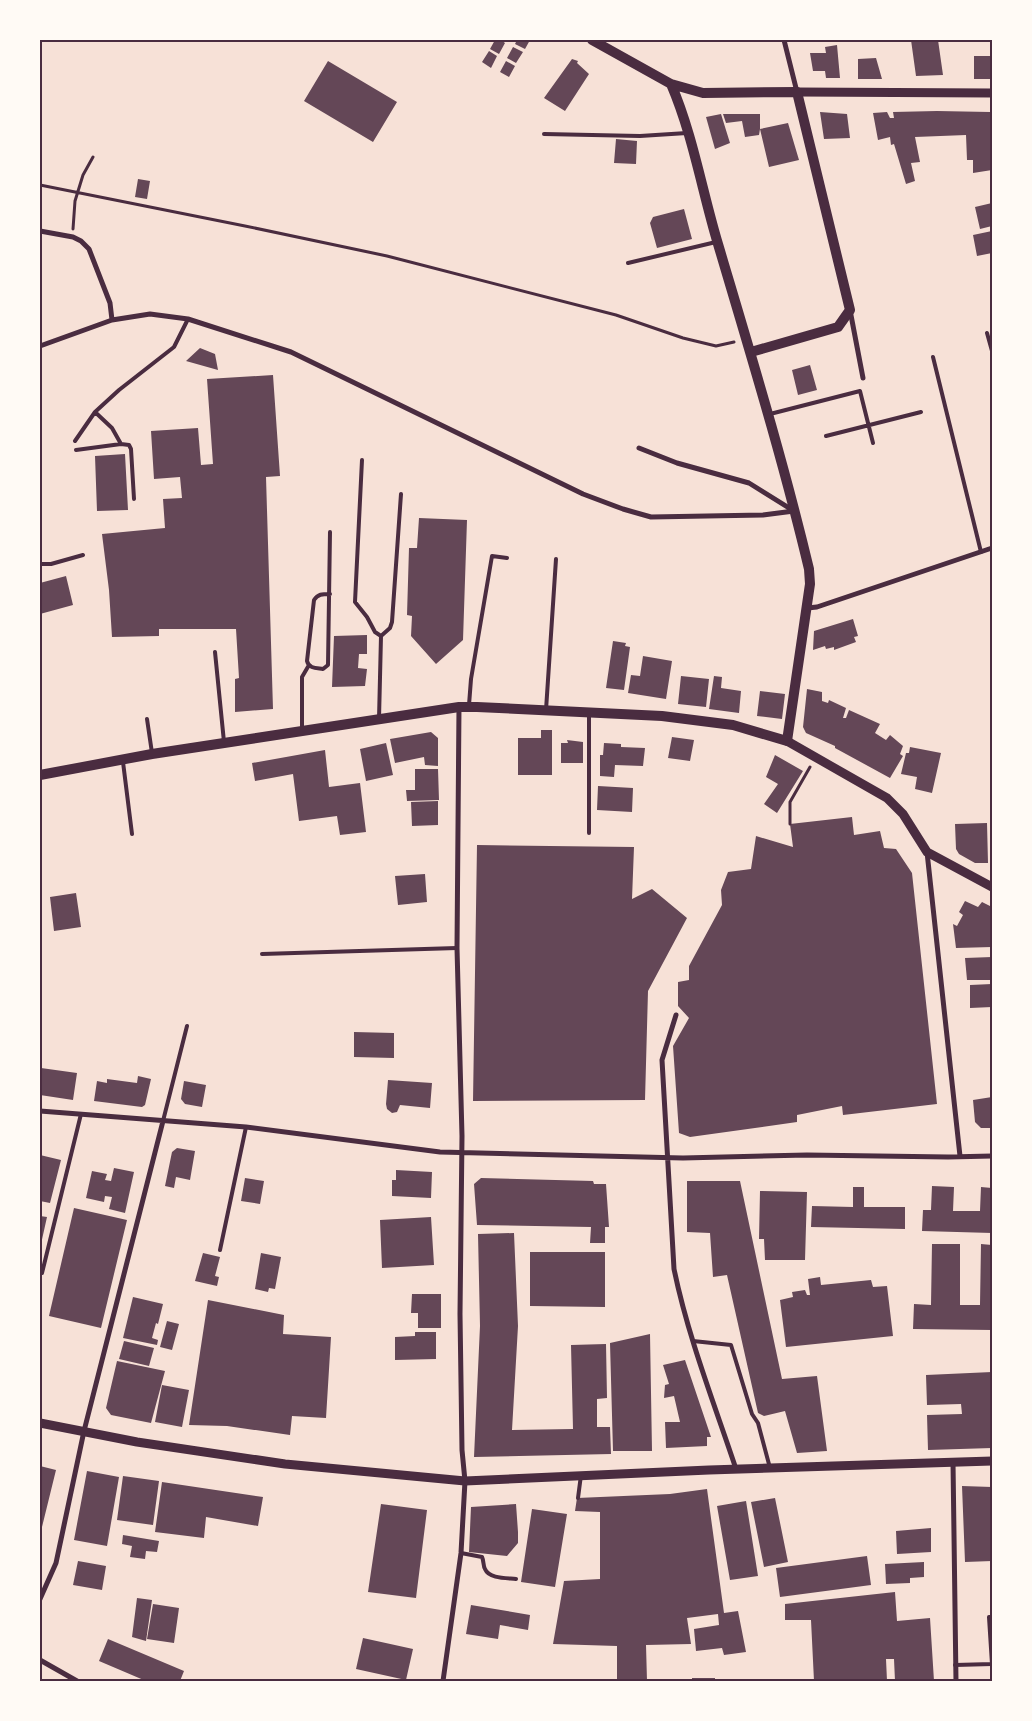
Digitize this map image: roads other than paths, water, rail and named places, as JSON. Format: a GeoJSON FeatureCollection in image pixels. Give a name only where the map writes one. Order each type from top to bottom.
{"type":"FeatureCollection","features":[{"type":"Feature","properties":{"kind":"main road"},"geometry":{"type":"LineString","coordinates":[[592,40],[671,84],[703,93],[797,92],[850,310],[838,327],[751,352]]}},
{"type":"Feature","properties":{"kind":"main road"},"geometry":{"type":"LineString","coordinates":[[40,775],[152,754],[464,707],[662,716],[734,725],[787,741],[810,584],[809,569],[751,352],[717,242],[681,108],[671,84]]}},
{"type":"Feature","properties":{"kind":"street"},"geometry":{"type":"LineString","coordinates":[[784,40],[797,92],[992,93]]}},
{"type":"Feature","properties":{"kind":"street"},"geometry":{"type":"LineString","coordinates":[[40,231],[73,237],[80,240],[89,249],[110,303],[112,320]]}},
{"type":"Feature","properties":{"kind":"street"},"geometry":{"type":"LineString","coordinates":[[850,310],[863,378]]}},
{"type":"Feature","properties":{"kind":"street"},"geometry":{"type":"LineString","coordinates":[[40,346],[112,320],[150,314],[188,320],[291,352],[583,494],[623,509],[651,517],[763,515],[794,511]]}},
{"type":"Feature","properties":{"kind":"street"},"geometry":{"type":"LineString","coordinates":[[639,448],[676,463],[749,483],[794,511]]}},
{"type":"Feature","properties":{"kind":"street"},"geometry":{"type":"LineString","coordinates":[[806,608],[817,607],[992,548]]}},
{"type":"Feature","properties":{"kind":"street"},"geometry":{"type":"LineString","coordinates":[[443,1681],[461,1553],[465,1481],[462,1450],[460,1314],[462,1153],[457,948],[464,707]]}},
{"type":"Feature","properties":{"kind":"street"},"geometry":{"type":"LineString","coordinates":[[787,741],[887,798],[904,814],[927,852],[960,1156]]}},
{"type":"Feature","properties":{"kind":"street"},"geometry":{"type":"LineString","coordinates":[[927,852],[992,887]]}},
{"type":"Feature","properties":{"kind":"street"},"geometry":{"type":"LineString","coordinates":[[676,1015],[662,1060],[674,1269],[679,1294],[693,1341],[736,1469]]}},
{"type":"Feature","properties":{"kind":"street"},"geometry":{"type":"LineString","coordinates":[[40,1111],[246,1127],[440,1152],[668,1158],[808,1155],[992,1156]]}},
{"type":"Feature","properties":{"kind":"street"},"geometry":{"type":"LineString","coordinates":[[40,1599],[56,1562],[84,1431],[163,1121]]}},
{"type":"Feature","properties":{"kind":"street"},"geometry":{"type":"LineString","coordinates":[[40,1423],[209,1454],[285,1464],[465,1481],[736,1469],[992,1461]]}},
{"type":"Feature","properties":{"kind":"street"},"geometry":{"type":"LineString","coordinates":[[952,1462],[956,1681]]}},
{"type":"Feature","properties":{"kind":"street"},"geometry":{"type":"LineString","coordinates":[[40,1660],[77,1681]]}},
{"type":"Feature","properties":{"kind":"lane"},"geometry":{"type":"LineString","coordinates":[[544,134],[640,136],[688,133]]}},
{"type":"Feature","properties":{"kind":"lane"},"geometry":{"type":"LineString","coordinates":[[628,263],[717,242]]}},
{"type":"Feature","properties":{"kind":"lane"},"geometry":{"type":"LineString","coordinates":[[75,441],[95,412],[119,390],[174,347],[188,320]]}},
{"type":"Feature","properties":{"kind":"lane"},"geometry":{"type":"LineString","coordinates":[[986,333],[992,351]]}},
{"type":"Feature","properties":{"kind":"lane"},"geometry":{"type":"LineString","coordinates":[[933,357],[981,552]]}},
{"type":"Feature","properties":{"kind":"lane"},"geometry":{"type":"LineString","coordinates":[[768,415],[860,391],[873,443]]}},
{"type":"Feature","properties":{"kind":"lane"},"geometry":{"type":"LineString","coordinates":[[95,412],[112,428],[121,444]]}},
{"type":"Feature","properties":{"kind":"lane"},"geometry":{"type":"LineString","coordinates":[[826,436],[921,412]]}},
{"type":"Feature","properties":{"kind":"lane"},"geometry":{"type":"LineString","coordinates":[[76,450],[121,444],[128,445],[131,449],[134,499]]}},
{"type":"Feature","properties":{"kind":"lane"},"geometry":{"type":"LineString","coordinates":[[362,460],[355,602],[367,617],[375,632],[381,636]]}},
{"type":"Feature","properties":{"kind":"lane"},"geometry":{"type":"LineString","coordinates":[[379,719],[381,636],[390,628],[392,622],[401,494]]}},
{"type":"Feature","properties":{"kind":"lane"},"geometry":{"type":"LineString","coordinates":[[330,532],[330,594],[328,664],[323,669],[312,668],[307,661],[314,600],[321,594],[330,594]]}},
{"type":"Feature","properties":{"kind":"lane"},"geometry":{"type":"LineString","coordinates":[[40,564],[51,564],[83,555]]}},
{"type":"Feature","properties":{"kind":"lane"},"geometry":{"type":"LineString","coordinates":[[464,707],[471,679],[492,556],[507,558]]}},
{"type":"Feature","properties":{"kind":"lane"},"geometry":{"type":"LineString","coordinates":[[546,710],[556,559]]}},
{"type":"Feature","properties":{"kind":"lane"},"geometry":{"type":"LineString","coordinates":[[215,652],[224,743]]}},
{"type":"Feature","properties":{"kind":"lane"},"geometry":{"type":"LineString","coordinates":[[302,731],[302,677],[309,665]]}},
{"type":"Feature","properties":{"kind":"lane"},"geometry":{"type":"LineString","coordinates":[[589,713],[589,833]]}},
{"type":"Feature","properties":{"kind":"lane"},"geometry":{"type":"LineString","coordinates":[[146,718],[152,754]]}},
{"type":"Feature","properties":{"kind":"lane"},"geometry":{"type":"LineString","coordinates":[[122,760],[132,834]]}},
{"type":"Feature","properties":{"kind":"lane"},"geometry":{"type":"LineString","coordinates":[[262,954],[457,948]]}},
{"type":"Feature","properties":{"kind":"lane"},"geometry":{"type":"LineString","coordinates":[[163,1121],[188,1026]]}},
{"type":"Feature","properties":{"kind":"lane"},"geometry":{"type":"LineString","coordinates":[[42,1273],[81,1114]]}},
{"type":"Feature","properties":{"kind":"lane"},"geometry":{"type":"LineString","coordinates":[[220,1250],[246,1127]]}},
{"type":"Feature","properties":{"kind":"lane"},"geometry":{"type":"LineString","coordinates":[[693,1341],[731,1345],[752,1414],[758,1423],[770,1468]]}},
{"type":"Feature","properties":{"kind":"lane"},"geometry":{"type":"LineString","coordinates":[[578,1498],[581,1476]]}},
{"type":"Feature","properties":{"kind":"lane"},"geometry":{"type":"LineString","coordinates":[[461,1553],[482,1557],[484,1569],[495,1577],[516,1579]]}},
{"type":"Feature","properties":{"kind":"lane"},"geometry":{"type":"LineString","coordinates":[[955,1665],[992,1664],[990,1617],[992,1617]]}}]}
